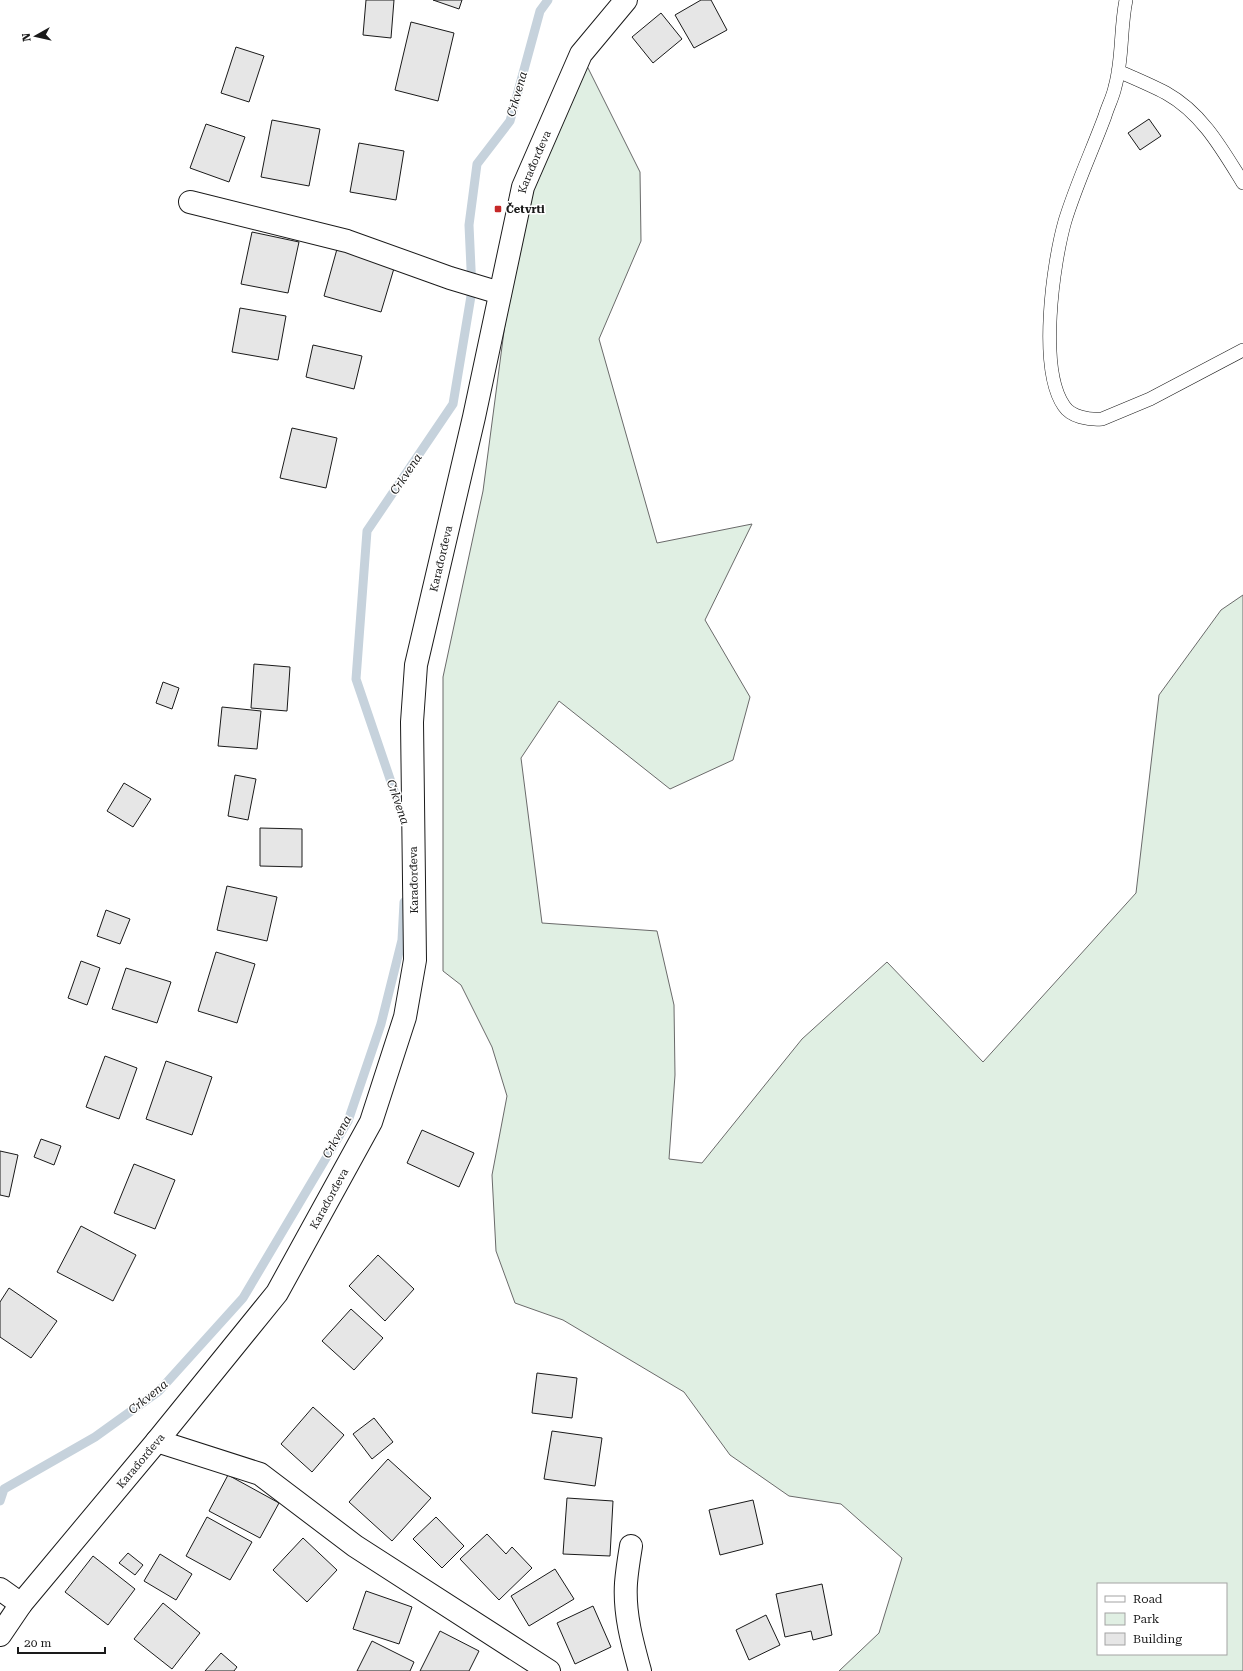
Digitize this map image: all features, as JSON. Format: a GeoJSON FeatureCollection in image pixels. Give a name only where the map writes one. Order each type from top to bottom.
{"type":"FeatureCollection","features":[{"type":"Feature","properties":{"kind":"main road","name":"Karađorđeva"},"geometry":{"type":"LineString","coordinates":[[0,1635],[21,1604],[157,1441],[277,1293],[371,1122],[405,1017],[415,960],[412,722],[416,665],[474,417],[492,290],[526,180],[581,54],[626,0]]}},
{"type":"Feature","properties":{"kind":"main road"},"geometry":{"type":"LineString","coordinates":[[190,202],[347,241],[450,278],[492,290]]}},
{"type":"Feature","properties":{"kind":"main road"},"geometry":{"type":"LineString","coordinates":[[157,1441],[260,1474],[355,1546],[549,1671]]}},
{"type":"Feature","properties":{"kind":"main road"},"geometry":{"type":"LineString","coordinates":[[631,1546],[626,1583],[626,1608],[629,1629],[640,1671]]}},
{"type":"Feature","properties":{"kind":"main road"},"geometry":{"type":"LineString","coordinates":[[0,1589],[21,1604]]}},
{"type":"Feature","properties":{"kind":"lane"},"geometry":{"type":"LineString","coordinates":[[1126,0],[1115,87],[1065,221],[1053,276],[1050,328],[1052,368],[1056,387],[1064,406],[1075,416],[1102,419],[1150,399],[1243,350]]}},
{"type":"Feature","properties":{"kind":"lane"},"geometry":{"type":"LineString","coordinates":[[1118,71],[1167,94],[1190,111],[1215,137],[1243,183]]}},
{"type":"Feature","properties":{"kind":"green space"},"geometry":{"type":"Polygon","coordinates":[[[581,54],[640,172],[641,241],[599,339],[657,543],[752,524],[705,620],[750,697],[733,760],[670,789],[559,701],[521,758],[542,923],[657,931],[674,1005],[675,1075],[669,1159],[702,1163],[802,1039],[887,962],[983,1062],[1136,893],[1159,695],[1221,610],[1243,595],[1243,1671],[839,1671],[879,1633],[902,1558],[841,1504],[789,1496],[730,1455],[684,1392],[563,1320],[515,1303],[496,1251],[492,1175],[507,1096],[492,1047],[461,985],[443,971],[443,677],[483,491],[523,187],[581,54]]]}},
{"type":"Feature","properties":{"kind":"building"},"geometry":{"type":"Polygon","coordinates":[[[366,0],[394,0],[391,38],[363,35],[366,0]]]}},
{"type":"Feature","properties":{"kind":"building"},"geometry":{"type":"Polygon","coordinates":[[[433,0],[462,0],[459,9],[433,0]]]}},
{"type":"Feature","properties":{"kind":"building"},"geometry":{"type":"Polygon","coordinates":[[[701,0],[711,0],[727,30],[694,48],[675,15],[701,0]]]}},
{"type":"Feature","properties":{"kind":"building"},"geometry":{"type":"Polygon","coordinates":[[[661,13],[682,39],[653,63],[632,37],[661,13]]]}},
{"type":"Feature","properties":{"kind":"building"},"geometry":{"type":"Polygon","coordinates":[[[411,22],[454,33],[438,101],[395,90],[411,22]]]}},
{"type":"Feature","properties":{"kind":"building"},"geometry":{"type":"Polygon","coordinates":[[[236,47],[264,56],[249,102],[221,93],[236,47]]]}},
{"type":"Feature","properties":{"kind":"building"},"geometry":{"type":"Polygon","coordinates":[[[1149,119],[1161,136],[1140,150],[1128,133],[1149,119]]]}},
{"type":"Feature","properties":{"kind":"building"},"geometry":{"type":"Polygon","coordinates":[[[272,120],[320,129],[309,186],[261,177],[272,120]]]}},
{"type":"Feature","properties":{"kind":"building"},"geometry":{"type":"Polygon","coordinates":[[[206,124],[245,137],[229,182],[190,168],[206,124]]]}},
{"type":"Feature","properties":{"kind":"building"},"geometry":{"type":"Polygon","coordinates":[[[359,143],[404,151],[396,200],[350,192],[359,143]]]}},
{"type":"Feature","properties":{"kind":"building"},"geometry":{"type":"Polygon","coordinates":[[[252,232],[299,242],[288,293],[241,284],[252,232]]]}},
{"type":"Feature","properties":{"kind":"building"},"geometry":{"type":"Polygon","coordinates":[[[337,249],[395,265],[381,312],[324,296],[337,249]]]}},
{"type":"Feature","properties":{"kind":"building"},"geometry":{"type":"Polygon","coordinates":[[[240,308],[286,316],[278,360],[232,352],[240,308]]]}},
{"type":"Feature","properties":{"kind":"building"},"geometry":{"type":"Polygon","coordinates":[[[313,345],[362,356],[354,389],[306,377],[313,345]]]}},
{"type":"Feature","properties":{"kind":"building"},"geometry":{"type":"Polygon","coordinates":[[[292,428],[337,438],[326,488],[280,478],[292,428]]]}},
{"type":"Feature","properties":{"kind":"building"},"geometry":{"type":"Polygon","coordinates":[[[254,664],[290,667],[287,711],[251,708],[254,664]]]}},
{"type":"Feature","properties":{"kind":"building"},"geometry":{"type":"Polygon","coordinates":[[[163,682],[179,688],[172,709],[156,703],[163,682]]]}},
{"type":"Feature","properties":{"kind":"building"},"geometry":{"type":"Polygon","coordinates":[[[222,707],[261,711],[257,749],[218,746],[222,707]]]}},
{"type":"Feature","properties":{"kind":"building"},"geometry":{"type":"Polygon","coordinates":[[[235,775],[256,779],[248,820],[228,816],[235,775]]]}},
{"type":"Feature","properties":{"kind":"building"},"geometry":{"type":"Polygon","coordinates":[[[124,783],[151,799],[133,827],[107,811],[124,783]]]}},
{"type":"Feature","properties":{"kind":"building"},"geometry":{"type":"Polygon","coordinates":[[[260,828],[302,829],[302,867],[260,866],[260,828]]]}},
{"type":"Feature","properties":{"kind":"building"},"geometry":{"type":"Polygon","coordinates":[[[227,886],[277,897],[267,941],[217,930],[227,886]]]}},
{"type":"Feature","properties":{"kind":"building"},"geometry":{"type":"Polygon","coordinates":[[[106,910],[130,919],[120,944],[97,936],[106,910]]]}},
{"type":"Feature","properties":{"kind":"building"},"geometry":{"type":"Polygon","coordinates":[[[216,952],[255,964],[237,1023],[198,1011],[216,952]]]}},
{"type":"Feature","properties":{"kind":"building"},"geometry":{"type":"Polygon","coordinates":[[[81,961],[100,968],[87,1005],[68,998],[81,961]]]}},
{"type":"Feature","properties":{"kind":"building"},"geometry":{"type":"Polygon","coordinates":[[[126,968],[171,982],[157,1023],[112,1009],[126,968]]]}},
{"type":"Feature","properties":{"kind":"building"},"geometry":{"type":"Polygon","coordinates":[[[105,1056],[137,1068],[119,1119],[86,1107],[105,1056]]]}},
{"type":"Feature","properties":{"kind":"building"},"geometry":{"type":"Polygon","coordinates":[[[166,1061],[212,1077],[192,1135],[146,1119],[166,1061]]]}},
{"type":"Feature","properties":{"kind":"building"},"geometry":{"type":"Polygon","coordinates":[[[422,1130],[474,1153],[459,1187],[407,1163],[422,1130]]]}},
{"type":"Feature","properties":{"kind":"building"},"geometry":{"type":"Polygon","coordinates":[[[41,1139],[61,1146],[54,1165],[34,1157],[41,1139]]]}},
{"type":"Feature","properties":{"kind":"building"},"geometry":{"type":"Polygon","coordinates":[[[0,1151],[18,1155],[9,1197],[0,1195],[0,1151]]]}},
{"type":"Feature","properties":{"kind":"building"},"geometry":{"type":"Polygon","coordinates":[[[134,1164],[175,1180],[155,1229],[114,1213],[134,1164]]]}},
{"type":"Feature","properties":{"kind":"building"},"geometry":{"type":"Polygon","coordinates":[[[81,1226],[136,1255],[113,1301],[57,1272],[81,1226]]]}},
{"type":"Feature","properties":{"kind":"building"},"geometry":{"type":"Polygon","coordinates":[[[378,1255],[414,1289],[385,1321],[349,1286],[378,1255]]]}},
{"type":"Feature","properties":{"kind":"building"},"geometry":{"type":"Polygon","coordinates":[[[9,1288],[57,1321],[31,1358],[0,1337],[0,1302],[9,1288]]]}},
{"type":"Feature","properties":{"kind":"building"},"geometry":{"type":"Polygon","coordinates":[[[351,1309],[383,1338],[354,1370],[322,1341],[351,1309]]]}},
{"type":"Feature","properties":{"kind":"building"},"geometry":{"type":"Polygon","coordinates":[[[537,1373],[577,1378],[572,1418],[532,1413],[537,1373]]]}},
{"type":"Feature","properties":{"kind":"building"},"geometry":{"type":"Polygon","coordinates":[[[313,1407],[344,1435],[312,1472],[281,1444],[313,1407]]]}},
{"type":"Feature","properties":{"kind":"building"},"geometry":{"type":"Polygon","coordinates":[[[374,1418],[393,1442],[372,1459],[353,1434],[374,1418]]]}},
{"type":"Feature","properties":{"kind":"building"},"geometry":{"type":"Polygon","coordinates":[[[552,1431],[602,1438],[595,1486],[544,1479],[552,1431]]]}},
{"type":"Feature","properties":{"kind":"building"},"geometry":{"type":"Polygon","coordinates":[[[388,1459],[431,1498],[392,1541],[349,1502],[388,1459]]]}},
{"type":"Feature","properties":{"kind":"building"},"geometry":{"type":"Polygon","coordinates":[[[228,1475],[279,1503],[260,1538],[209,1511],[228,1475]]]}},
{"type":"Feature","properties":{"kind":"building"},"geometry":{"type":"Polygon","coordinates":[[[567,1498],[613,1501],[610,1556],[563,1554],[567,1498]]]}},
{"type":"Feature","properties":{"kind":"building"},"geometry":{"type":"Polygon","coordinates":[[[753,1500],[763,1544],[720,1555],[709,1510],[753,1500]]]}},
{"type":"Feature","properties":{"kind":"building"},"geometry":{"type":"Polygon","coordinates":[[[207,1517],[252,1542],[230,1580],[186,1556],[207,1517]]]}},
{"type":"Feature","properties":{"kind":"building"},"geometry":{"type":"Polygon","coordinates":[[[436,1517],[464,1546],[442,1568],[413,1539],[436,1517]]]}},
{"type":"Feature","properties":{"kind":"building"},"geometry":{"type":"Polygon","coordinates":[[[487,1534],[506,1554],[512,1547],[532,1568],[499,1600],[460,1559],[487,1534]]]}},
{"type":"Feature","properties":{"kind":"building"},"geometry":{"type":"Polygon","coordinates":[[[303,1538],[337,1570],[307,1602],[273,1570],[303,1538]]]}},
{"type":"Feature","properties":{"kind":"building"},"geometry":{"type":"Polygon","coordinates":[[[128,1553],[143,1565],[135,1575],[119,1563],[128,1553]]]}},
{"type":"Feature","properties":{"kind":"building"},"geometry":{"type":"Polygon","coordinates":[[[160,1554],[192,1574],[176,1600],[144,1581],[160,1554]]]}},
{"type":"Feature","properties":{"kind":"building"},"geometry":{"type":"Polygon","coordinates":[[[93,1556],[135,1589],[108,1625],[65,1592],[93,1556]]]}},
{"type":"Feature","properties":{"kind":"building"},"geometry":{"type":"Polygon","coordinates":[[[555,1569],[574,1599],[529,1626],[511,1596],[555,1569]]]}},
{"type":"Feature","properties":{"kind":"building"},"geometry":{"type":"Polygon","coordinates":[[[822,1584],[832,1635],[813,1640],[811,1631],[785,1637],[776,1594],[822,1584]]]}},
{"type":"Feature","properties":{"kind":"building"},"geometry":{"type":"Polygon","coordinates":[[[366,1591],[412,1607],[399,1644],[353,1629],[366,1591]]]}},
{"type":"Feature","properties":{"kind":"building"},"geometry":{"type":"Polygon","coordinates":[[[163,1603],[200,1633],[172,1669],[134,1639],[163,1603]]]}},
{"type":"Feature","properties":{"kind":"building"},"geometry":{"type":"Polygon","coordinates":[[[593,1606],[611,1647],[575,1664],[557,1623],[593,1606]]]}},
{"type":"Feature","properties":{"kind":"building"},"geometry":{"type":"Polygon","coordinates":[[[766,1615],[780,1645],[749,1660],[736,1630],[766,1615]]]}},
{"type":"Feature","properties":{"kind":"building"},"geometry":{"type":"Polygon","coordinates":[[[440,1631],[479,1651],[469,1671],[420,1671],[440,1631]]]}},
{"type":"Feature","properties":{"kind":"building"},"geometry":{"type":"Polygon","coordinates":[[[372,1641],[414,1662],[410,1671],[357,1671],[372,1641]]]}},
{"type":"Feature","properties":{"kind":"building"},"geometry":{"type":"Polygon","coordinates":[[[221,1653],[237,1667],[234,1671],[205,1671],[221,1653]]]}},
{"type":"Feature","properties":{"kind":"waterway","name":"Crkvena"},"geometry":{"type":"LineString","coordinates":[[406,826],[356,679],[367,531],[453,404],[472,290],[469,225],[477,164],[510,121],[540,11],[548,0]]}},
{"type":"Feature","properties":{"kind":"waterway","name":"Crkvena"},"geometry":{"type":"LineString","coordinates":[[0,1501],[4,1489],[95,1437],[159,1391],[243,1298],[348,1121],[381,1024],[402,940],[404,902]]}},
{"type":"Feature","properties":{"kind":"place","name":"Četvrti"},"geometry":{"type":"Point","coordinates":[498,209]}}]}
